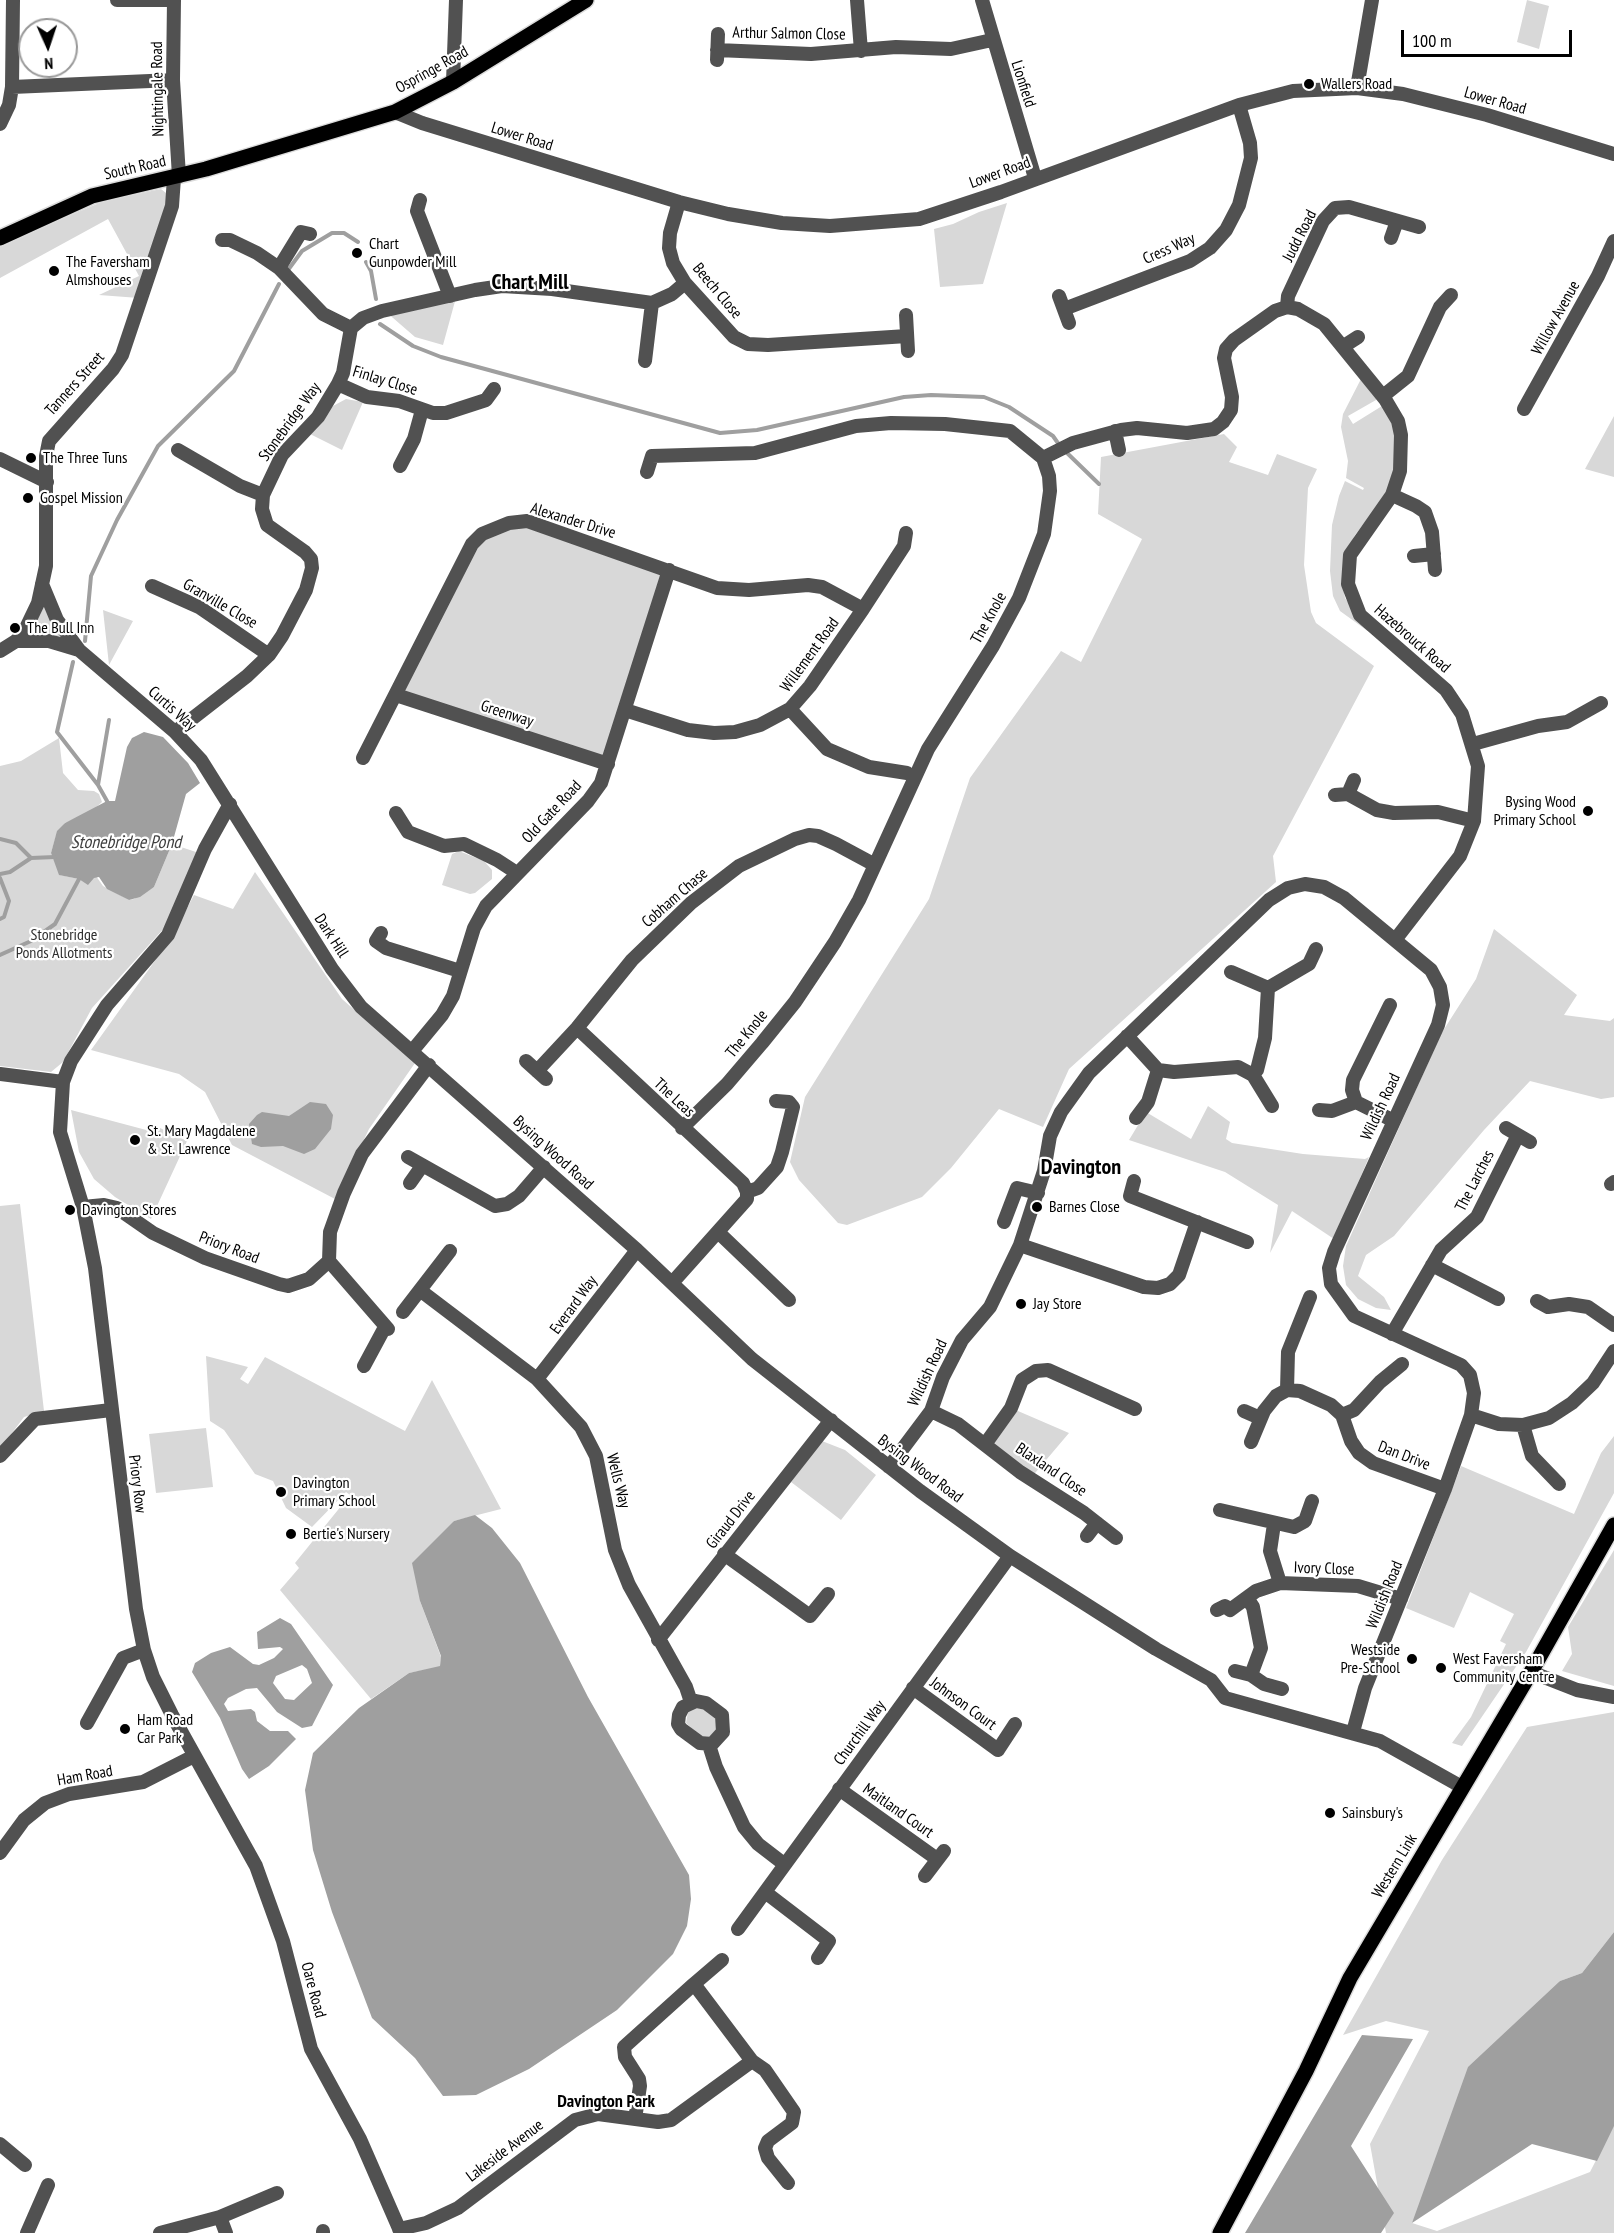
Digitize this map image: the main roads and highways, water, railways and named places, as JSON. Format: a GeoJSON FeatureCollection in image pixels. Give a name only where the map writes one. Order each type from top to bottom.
{"type":"FeatureCollection","features":[{"type":"Feature","properties":{"kind":"main road","name":"Ospringe Road"},"geometry":{"type":"LineString","coordinates":[[284,146],[395,112],[453,82],[586,0]]}},
{"type":"Feature","properties":{"kind":"main road","name":"South Road"},"geometry":{"type":"LineString","coordinates":[[0,238],[92,196],[177,177],[284,146]]}},
{"type":"Feature","properties":{"kind":"main road","name":"Western Link"},"geometry":{"type":"LineString","coordinates":[[1220,2233],[1306,2071],[1350,1978],[1531,1672],[1614,1524]]}},
{"type":"Feature","properties":{"kind":"water","name":"Stonebridge Pond"},"geometry":{"type":"Polygon","coordinates":[[[144,732],[163,737],[188,763],[200,783],[186,794],[172,844],[154,887],[140,897],[129,900],[107,889],[99,877],[94,878],[88,885],[79,879],[59,875],[51,853],[57,831],[65,823],[107,801],[115,801],[127,747],[132,738],[144,732]]]}},
{"type":"Feature","properties":{"kind":"water"},"geometry":{"type":"Polygon","coordinates":[[[310,1102],[326,1104],[333,1115],[331,1129],[315,1149],[304,1154],[283,1146],[261,1147],[252,1144],[249,1124],[257,1115],[262,1112],[289,1116],[310,1102]]]}},
{"type":"Feature","properties":{"kind":"water"},"geometry":{"type":"Polygon","coordinates":[[[475,1515],[492,1528],[520,1563],[588,1697],[689,1875],[691,1899],[687,1926],[673,1954],[617,2010],[529,2069],[476,2095],[443,2096],[415,2058],[372,2018],[332,1912],[313,1850],[305,1790],[313,1753],[359,1708],[409,1673],[440,1666],[441,1656],[420,1601],[412,1563],[454,1521],[475,1515]]]}},
{"type":"Feature","properties":{"kind":"water"},"geometry":{"type":"Polygon","coordinates":[[[280,1618],[291,1624],[333,1685],[312,1726],[302,1728],[277,1712],[257,1688],[246,1689],[228,1698],[224,1704],[228,1711],[251,1709],[255,1712],[257,1721],[270,1731],[288,1731],[296,1739],[269,1766],[249,1779],[242,1769],[220,1718],[192,1672],[195,1663],[211,1653],[230,1647],[253,1664],[259,1665],[274,1658],[283,1649],[280,1647],[258,1649],[257,1632],[280,1618]],[[302,1665],[276,1676],[273,1683],[285,1699],[294,1700],[312,1683],[307,1669],[302,1665]]]}},
{"type":"Feature","properties":{"kind":"water"},"geometry":{"type":"Polygon","coordinates":[[[1614,1932],[1614,2126],[1597,2161],[1532,2144],[1412,2223],[1468,2067],[1560,1981],[1582,1973],[1614,1932]]]}},
{"type":"Feature","properties":{"kind":"water"},"geometry":{"type":"Polygon","coordinates":[[[1362,2035],[1413,2039],[1351,2146],[1394,2213],[1381,2233],[1245,2233],[1362,2035]]]}},
{"type":"Feature","properties":{"kind":"waterway"},"geometry":{"type":"LineString","coordinates":[[288,270],[302,251],[332,233],[344,233],[358,242]]}},
{"type":"Feature","properties":{"kind":"waterway"},"geometry":{"type":"LineString","coordinates":[[366,262],[371,271],[376,299]]}},
{"type":"Feature","properties":{"kind":"waterway"},"geometry":{"type":"LineString","coordinates":[[85,641],[91,576],[117,520],[158,446],[234,371],[279,284]]}},
{"type":"Feature","properties":{"kind":"waterway"},"geometry":{"type":"LineString","coordinates":[[380,324],[413,346],[441,357],[720,433],[757,430],[904,397],[931,395],[984,397],[1009,407],[1053,436],[1060,446]]}},
{"type":"Feature","properties":{"kind":"waterway"},"geometry":{"type":"LineString","coordinates":[[1065,451],[1099,484]]}},
{"type":"Feature","properties":{"kind":"waterway"},"geometry":{"type":"LineString","coordinates":[[73,662],[57,732],[98,785]]}},
{"type":"Feature","properties":{"kind":"waterway"},"geometry":{"type":"LineString","coordinates":[[107,801],[98,785],[109,720]]}},
{"type":"Feature","properties":{"kind":"waterway"},"geometry":{"type":"LineString","coordinates":[[0,839],[16,843],[31,858]]}},
{"type":"Feature","properties":{"kind":"waterway"},"geometry":{"type":"LineString","coordinates":[[0,874],[10,872],[31,858],[55,857]]}},
{"type":"Feature","properties":{"kind":"waterway"},"geometry":{"type":"LineString","coordinates":[[0,878],[9,901],[4,917],[0,919]]}},
{"type":"Feature","properties":{"kind":"waterway"},"geometry":{"type":"LineString","coordinates":[[0,955],[31,941],[55,924],[79,879]]}},
{"type":"Feature","properties":{"kind":"place","name":"Wallers Road"},"geometry":{"type":"Point","coordinates":[1309,84]}},
{"type":"Feature","properties":{"kind":"place","name":"Chart Gunpowder Mill"},"geometry":{"type":"Point","coordinates":[357,253]}},
{"type":"Feature","properties":{"kind":"place","name":"The Faversham Almshouses"},"geometry":{"type":"Point","coordinates":[54,271]}},
{"type":"Feature","properties":{"kind":"place","name":"The Three Tuns"},"geometry":{"type":"Point","coordinates":[31,458]}},
{"type":"Feature","properties":{"kind":"place","name":"Gospel Mission"},"geometry":{"type":"Point","coordinates":[28,498]}},
{"type":"Feature","properties":{"kind":"place","name":"The Bull Inn"},"geometry":{"type":"Point","coordinates":[15,628]}},
{"type":"Feature","properties":{"kind":"place","name":"Bysing Wood Primary School"},"geometry":{"type":"Point","coordinates":[1588,811]}},
{"type":"Feature","properties":{"kind":"place","name":"St. Mary Magdalene & St. Lawrence"},"geometry":{"type":"Point","coordinates":[135,1140]}},
{"type":"Feature","properties":{"kind":"place","name":"Barnes Close"},"geometry":{"type":"Point","coordinates":[1037,1207]}},
{"type":"Feature","properties":{"kind":"place","name":"Davington Stores"},"geometry":{"type":"Point","coordinates":[70,1210]}},
{"type":"Feature","properties":{"kind":"place","name":"Jay Store"},"geometry":{"type":"Point","coordinates":[1021,1304]}},
{"type":"Feature","properties":{"kind":"place","name":"Davington Primary School"},"geometry":{"type":"Point","coordinates":[281,1492]}},
{"type":"Feature","properties":{"kind":"place","name":"Bertie's Nursery"},"geometry":{"type":"Point","coordinates":[291,1534]}},
{"type":"Feature","properties":{"kind":"place","name":"Westside Pre-School"},"geometry":{"type":"Point","coordinates":[1412,1659]}},
{"type":"Feature","properties":{"kind":"place","name":"West Faversham Community Centre"},"geometry":{"type":"Point","coordinates":[1441,1668]}},
{"type":"Feature","properties":{"kind":"place","name":"Ham Road Car Park"},"geometry":{"type":"Point","coordinates":[125,1729]}},
{"type":"Feature","properties":{"kind":"place","name":"Sainsbury's"},"geometry":{"type":"Point","coordinates":[1330,1813]}},
{"type":"Feature","properties":{"kind":"district","name":"Chart Mill"},"geometry":{"type":"Point","coordinates":[530,283]}},
{"type":"Feature","properties":{"kind":"district","name":"Davington"},"geometry":{"type":"Point","coordinates":[1081,1168]}},
{"type":"Feature","properties":{"kind":"district","name":"Davington Park"},"geometry":{"type":"Point","coordinates":[606,2102]}},
{"type":"Feature","properties":{"kind":"park label","name":"Stonebridge Ponds Allotments"},"geometry":{"type":"Point","coordinates":[64,944]}}]}
